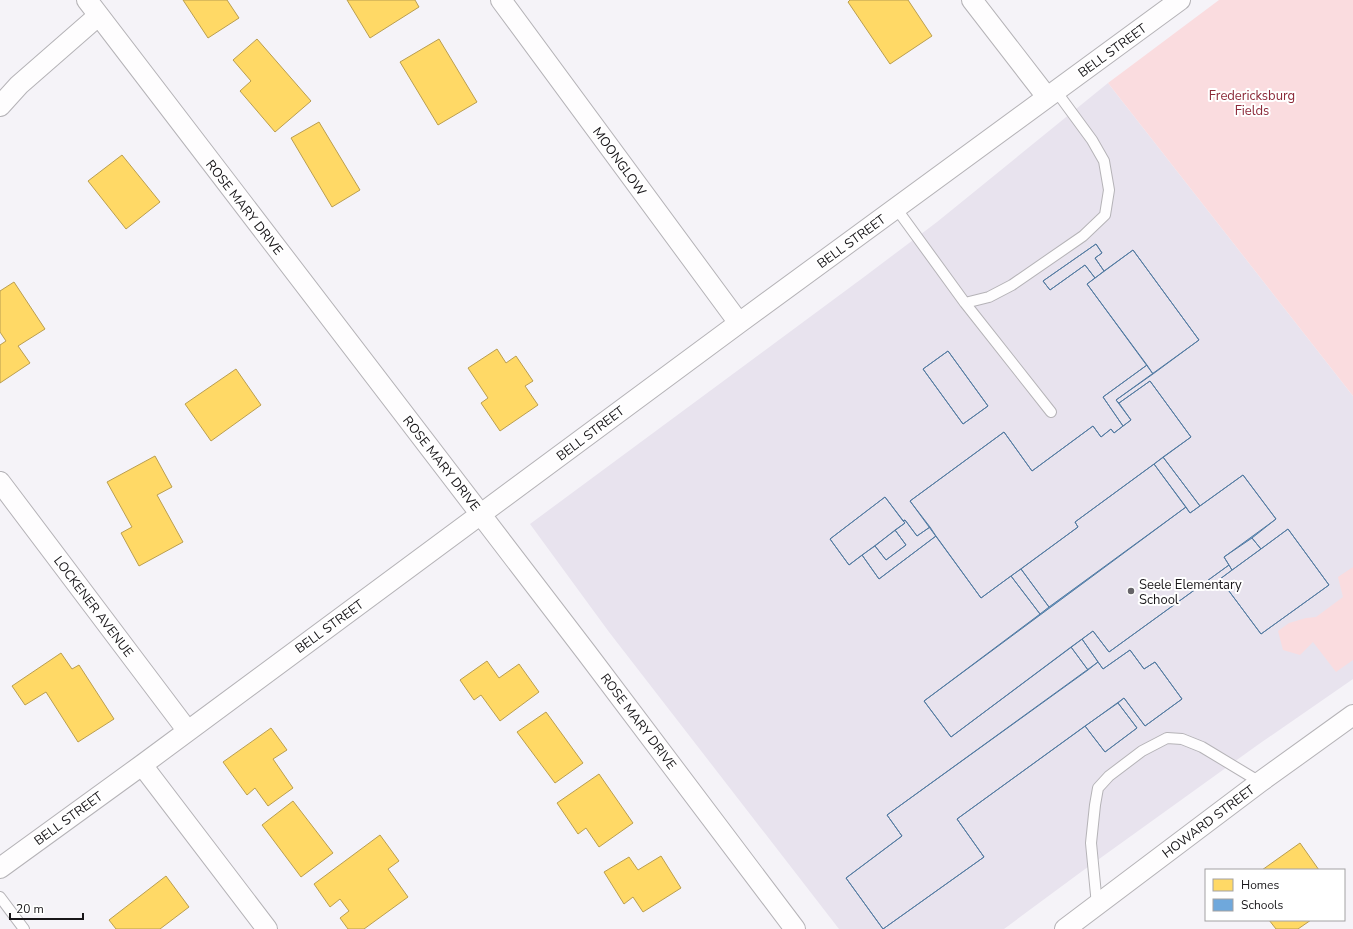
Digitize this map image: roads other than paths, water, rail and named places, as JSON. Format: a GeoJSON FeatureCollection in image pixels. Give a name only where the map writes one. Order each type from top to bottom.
{"type":"FeatureCollection","features":[{"type":"Feature","properties":{"kind":"street","name":"ROSE MARY DRIVE"},"geometry":{"type":"LineString","coordinates":[[87,0],[481,514],[795,929]]}},
{"type":"Feature","properties":{"kind":"street","name":"MOONGLOW"},"geometry":{"type":"LineString","coordinates":[[501,0],[739,323]]}},
{"type":"Feature","properties":{"kind":"street"},"geometry":{"type":"LineString","coordinates":[[972,0],[1052,94]]}},
{"type":"Feature","properties":{"kind":"street","name":"BELL STREET"},"geometry":{"type":"LineString","coordinates":[[0,868],[1180,0]]}},
{"type":"Feature","properties":{"kind":"street"},"geometry":{"type":"LineString","coordinates":[[0,106],[19,85],[98,16]]}},
{"type":"Feature","properties":{"kind":"street","name":"LOCKENER AVENUE"},"geometry":{"type":"LineString","coordinates":[[0,482],[187,730]]}},
{"type":"Feature","properties":{"kind":"street","name":"HOWARD STREET"},"geometry":{"type":"LineString","coordinates":[[1065,929],[1260,782],[1353,715]]}},
{"type":"Feature","properties":{"kind":"street"},"geometry":{"type":"LineString","coordinates":[[142,765],[267,929]]}},
{"type":"Feature","properties":{"kind":"lane"},"geometry":{"type":"LineString","coordinates":[[965,303],[989,297],[1012,285],[1083,236],[1105,215],[1109,190],[1104,161],[1092,140],[1052,94]]}},
{"type":"Feature","properties":{"kind":"lane"},"geometry":{"type":"LineString","coordinates":[[896,208],[965,303],[1051,412]]}},
{"type":"Feature","properties":{"kind":"lane"},"geometry":{"type":"LineString","coordinates":[[1097,905],[1091,843],[1098,788],[1109,776],[1142,751],[1167,738],[1182,739],[1202,747],[1260,782]]}},
{"type":"Feature","properties":{"kind":"lane"},"geometry":{"type":"LineString","coordinates":[[0,897],[24,929]]}},
{"type":"Feature","properties":{"kind":"place","name":"Seele Elementary School"},"geometry":{"type":"Point","coordinates":[1131,591]}},
{"type":"Feature","properties":{"kind":"park label","name":"Fredericksburg Fields"},"geometry":{"type":"Point","coordinates":[1252,102]}}]}
